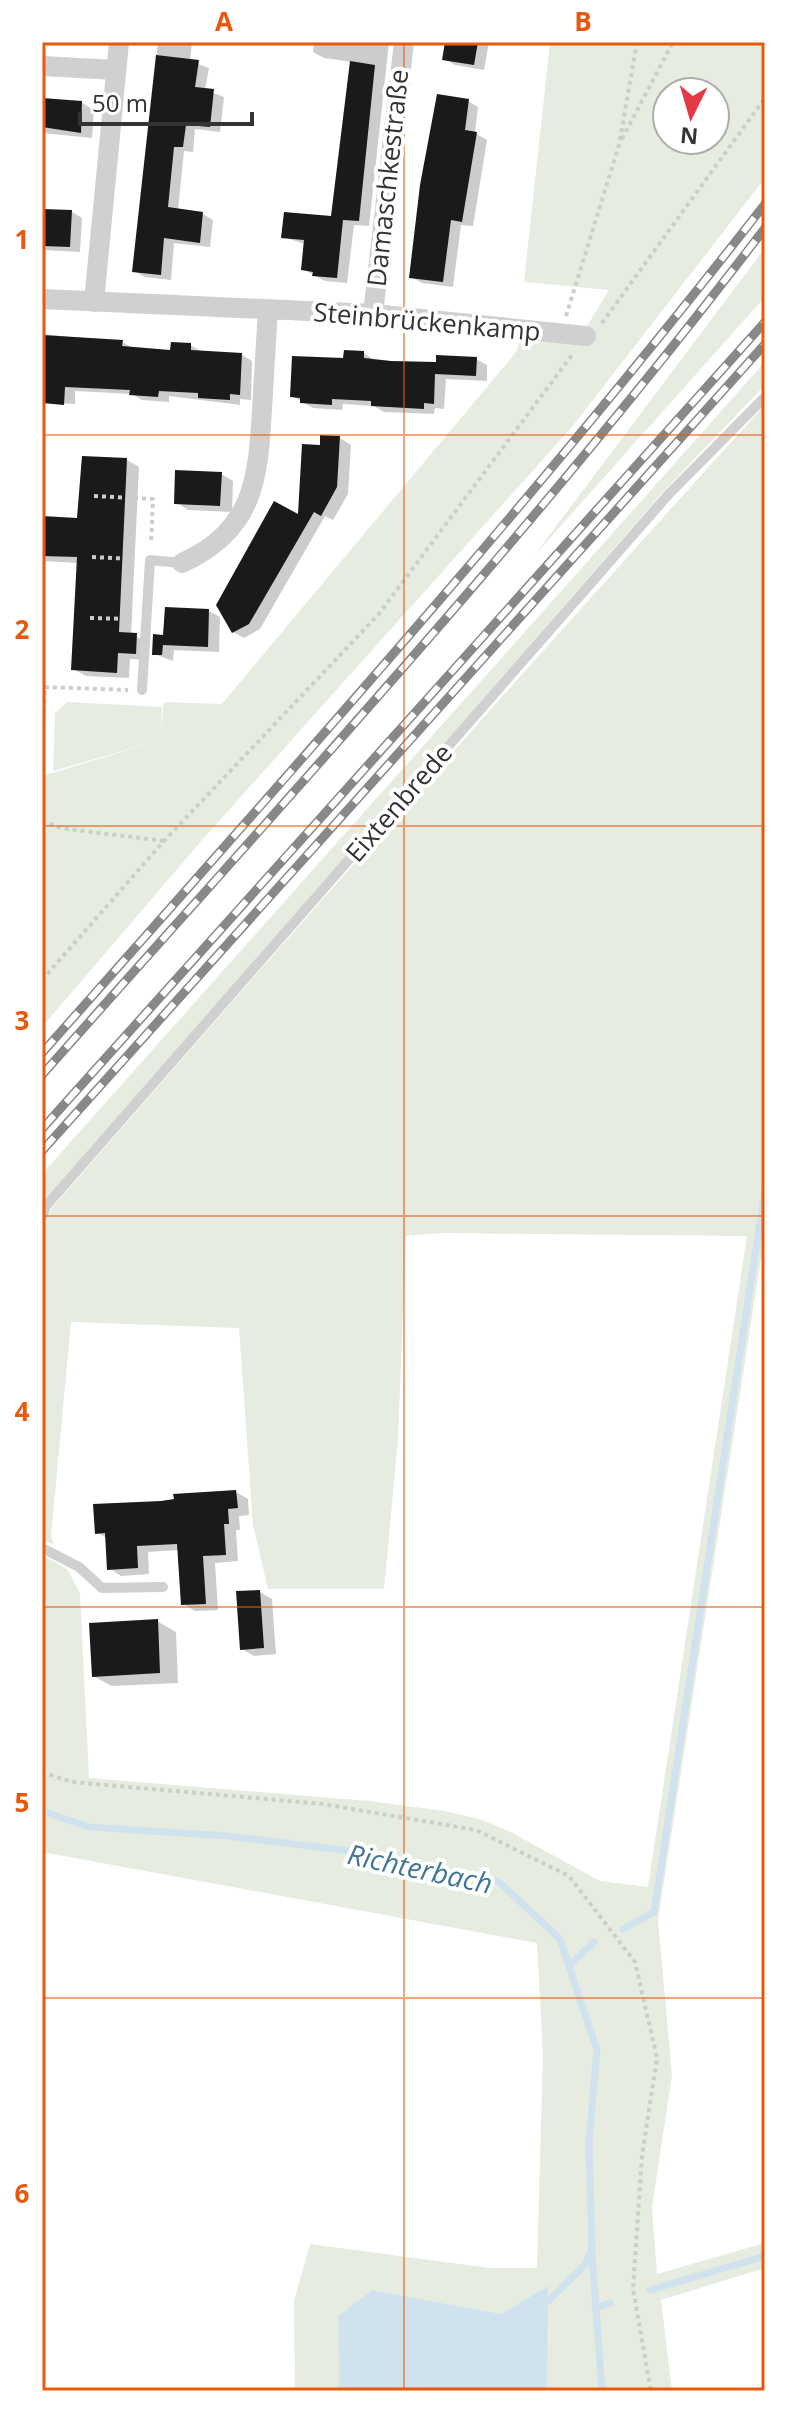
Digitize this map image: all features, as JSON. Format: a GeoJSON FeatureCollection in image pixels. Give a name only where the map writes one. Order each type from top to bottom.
{"type":"FeatureCollection","features":[{"type":"Feature","properties":{"kind":"street"},"geometry":{"type":"LineString","coordinates":[[94,302],[119,42]]}},
{"type":"Feature","properties":{"kind":"street","name":"Damaschkestraße"},"geometry":{"type":"LineString","coordinates":[[373,314],[404,42]]}},
{"type":"Feature","properties":{"kind":"street"},"geometry":{"type":"LineString","coordinates":[[42,66],[116,70]]}},
{"type":"Feature","properties":{"kind":"street","name":"Steinbrückenkamp"},"geometry":{"type":"LineString","coordinates":[[42,299],[373,314],[586,336]]}},
{"type":"Feature","properties":{"kind":"street"},"geometry":{"type":"LineString","coordinates":[[182,563],[204,553],[226,535],[246,509],[256,480],[268,309]]}},
{"type":"Feature","properties":{"kind":"lane","name":"Eixtenbrede"},"geometry":{"type":"LineString","coordinates":[[42,1217],[46,1206],[668,495],[765,397]]}},
{"type":"Feature","properties":{"kind":"lane"},"geometry":{"type":"LineString","coordinates":[[142,690],[150,560],[182,563]]}},
{"type":"Feature","properties":{"kind":"lane"},"geometry":{"type":"LineString","coordinates":[[42,1548],[79,1567],[102,1588],[163,1587]]}},
{"type":"Feature","properties":{"kind":"path"},"geometry":{"type":"LineString","coordinates":[[561,333],[619,145],[637,42]]}},
{"type":"Feature","properties":{"kind":"path"},"geometry":{"type":"LineString","coordinates":[[619,145],[673,42]]}},
{"type":"Feature","properties":{"kind":"path"},"geometry":{"type":"LineString","coordinates":[[42,980],[164,841],[378,615],[586,336],[605,319],[765,98]]}},
{"type":"Feature","properties":{"kind":"path"},"geometry":{"type":"LineString","coordinates":[[92,557],[150,560],[153,499],[94,496]]}},
{"type":"Feature","properties":{"kind":"path"},"geometry":{"type":"LineString","coordinates":[[90,618],[147,619]]}},
{"type":"Feature","properties":{"kind":"path"},"geometry":{"type":"LineString","coordinates":[[42,751],[45,687],[142,690]]}},
{"type":"Feature","properties":{"kind":"path"},"geometry":{"type":"LineString","coordinates":[[42,821],[61,828],[164,841]]}},
{"type":"Feature","properties":{"kind":"path"},"geometry":{"type":"LineString","coordinates":[[42,1772],[72,1782],[323,1804],[476,1830],[569,1876],[635,1962],[657,2058],[642,2156],[633,2289],[651,2391]]}},
{"type":"Feature","properties":{"kind":"shaded area"},"geometry":{"type":"Polygon","coordinates":[[[550,42],[765,42],[765,178],[572,427],[202,840],[42,1027],[42,776],[161,740],[53,771],[55,713],[67,702],[162,707],[161,728],[164,702],[222,704],[517,351],[520,330],[581,336],[609,290],[524,282],[550,42]]]}},
{"type":"Feature","properties":{"kind":"shaded area"},"geometry":{"type":"Polygon","coordinates":[[[765,248],[765,297],[533,557],[765,248]]]}},
{"type":"Feature","properties":{"kind":"shaded area"},"geometry":{"type":"Polygon","coordinates":[[[765,362],[765,385],[663,492],[42,1205],[42,1174],[765,362]]]}},
{"type":"Feature","properties":{"kind":"shaded area"},"geometry":{"type":"Polygon","coordinates":[[[765,405],[765,1233],[658,1920],[672,2075],[652,2207],[657,2274],[765,2243],[765,2268],[661,2300],[672,2391],[547,2391],[547,2287],[502,2314],[372,2290],[338,2316],[339,2391],[295,2391],[294,2301],[310,2244],[490,2268],[537,2268],[543,2054],[537,1943],[42,1852],[42,1555],[67,1569],[80,1593],[89,1778],[369,1801],[445,1811],[479,1819],[509,1831],[600,1881],[648,1887],[747,1236],[442,1233],[406,1236],[398,1440],[384,1589],[268,1589],[253,1525],[239,1328],[71,1322],[51,1537],[54,1544],[42,1541],[42,1228],[52,1208],[229,1006],[495,704],[765,405]]]}},
{"type":"Feature","properties":{"kind":"water"},"geometry":{"type":"Polygon","coordinates":[[[548,2286],[547,2391],[339,2391],[338,2316],[372,2290],[502,2314],[548,2286]]]}},
{"type":"Feature","properties":{"kind":"building"},"geometry":{"type":"Polygon","coordinates":[[[445,42],[478,42],[474,65],[442,60],[445,42]]]}},
{"type":"Feature","properties":{"kind":"building"},"geometry":{"type":"Polygon","coordinates":[[[156,55],[199,60],[195,87],[214,89],[210,127],[186,125],[183,147],[174,147],[168,207],[203,212],[200,243],[164,238],[161,275],[132,272],[156,55]]]}},
{"type":"Feature","properties":{"kind":"building"},"geometry":{"type":"Polygon","coordinates":[[[350,61],[375,65],[359,221],[343,220],[337,278],[312,276],[313,272],[301,270],[304,240],[281,238],[284,212],[331,216],[350,61]]]}},
{"type":"Feature","properties":{"kind":"building"},"geometry":{"type":"Polygon","coordinates":[[[437,94],[469,99],[465,130],[477,132],[462,222],[451,220],[443,282],[409,278],[420,185],[437,94]]]}},
{"type":"Feature","properties":{"kind":"building"},"geometry":{"type":"Polygon","coordinates":[[[42,98],[82,101],[81,133],[42,127],[42,98]]]}},
{"type":"Feature","properties":{"kind":"building"},"geometry":{"type":"Polygon","coordinates":[[[42,209],[72,210],[70,247],[42,246],[42,209]]]}},
{"type":"Feature","properties":{"kind":"building"},"geometry":{"type":"Polygon","coordinates":[[[42,335],[123,340],[122,346],[170,350],[171,342],[191,343],[191,350],[242,353],[240,395],[230,394],[230,400],[198,398],[198,393],[159,391],[158,397],[129,395],[130,390],[65,387],[64,405],[42,403],[42,335]]]}},
{"type":"Feature","properties":{"kind":"building"},"geometry":{"type":"Polygon","coordinates":[[[344,350],[364,351],[364,358],[391,361],[436,362],[436,355],[477,357],[476,376],[435,374],[434,404],[424,403],[424,409],[371,406],[371,401],[332,399],[332,405],[300,403],[300,398],[290,397],[292,356],[343,358],[344,350]]]}},
{"type":"Feature","properties":{"kind":"building"},"geometry":{"type":"Polygon","coordinates":[[[320,435],[340,436],[337,487],[321,516],[314,512],[249,624],[232,633],[216,605],[274,501],[298,514],[302,444],[320,445],[320,435]]]}},
{"type":"Feature","properties":{"kind":"building"},"geometry":{"type":"Polygon","coordinates":[[[82,456],[127,458],[119,632],[137,633],[136,654],[118,653],[117,673],[71,670],[77,557],[42,556],[42,516],[77,518],[82,456]]]}},
{"type":"Feature","properties":{"kind":"building"},"geometry":{"type":"Polygon","coordinates":[[[175,470],[222,472],[220,506],[174,504],[175,470]]]}},
{"type":"Feature","properties":{"kind":"building"},"geometry":{"type":"Polygon","coordinates":[[[165,607],[209,609],[208,647],[163,645],[162,655],[152,655],[153,634],[163,635],[165,607]]]}},
{"type":"Feature","properties":{"kind":"building"},"geometry":{"type":"Polygon","coordinates":[[[236,1490],[238,1508],[228,1509],[229,1524],[224,1524],[226,1555],[203,1556],[206,1604],[181,1605],[177,1544],[137,1546],[138,1568],[107,1570],[105,1533],[95,1534],[93,1504],[161,1501],[174,1499],[173,1494],[236,1490]]]}},
{"type":"Feature","properties":{"kind":"building"},"geometry":{"type":"Polygon","coordinates":[[[260,1590],[264,1648],[240,1650],[236,1591],[260,1590]]]}},
{"type":"Feature","properties":{"kind":"building"},"geometry":{"type":"Polygon","coordinates":[[[158,1619],[160,1673],[92,1677],[89,1623],[158,1619]]]}},
{"type":"Feature","properties":{"kind":"waterway"},"geometry":{"type":"LineString","coordinates":[[623,1929],[654,1912],[765,1190]]}},
{"type":"Feature","properties":{"kind":"waterway","name":"Richterbach"},"geometry":{"type":"LineString","coordinates":[[42,1811],[89,1827],[228,1836],[376,1854],[499,1882],[560,1939],[597,2050],[589,2142],[592,2249],[584,2266],[542,2307]]}},
{"type":"Feature","properties":{"kind":"waterway"},"geometry":{"type":"LineString","coordinates":[[569,1966],[594,1942]]}},
{"type":"Feature","properties":{"kind":"waterway"},"geometry":{"type":"LineString","coordinates":[[592,2254],[602,2391]]}},
{"type":"Feature","properties":{"kind":"waterway"},"geometry":{"type":"LineString","coordinates":[[650,2290],[765,2256]]}},
{"type":"Feature","properties":{"kind":"waterway"},"geometry":{"type":"LineString","coordinates":[[595,2308],[610,2303]]}},
{"type":"Feature","properties":{"kind":"railway"},"geometry":{"type":"LineString","coordinates":[[42,1053],[501,528],[765,204]]}},
{"type":"Feature","properties":{"kind":"railway"},"geometry":{"type":"LineString","coordinates":[[42,1075],[502,553],[592,446],[765,228]]}},
{"type":"Feature","properties":{"kind":"railway"},"geometry":{"type":"LineString","coordinates":[[42,1129],[765,322]]}},
{"type":"Feature","properties":{"kind":"railway"},"geometry":{"type":"LineString","coordinates":[[42,1151],[765,344]]}}]}
